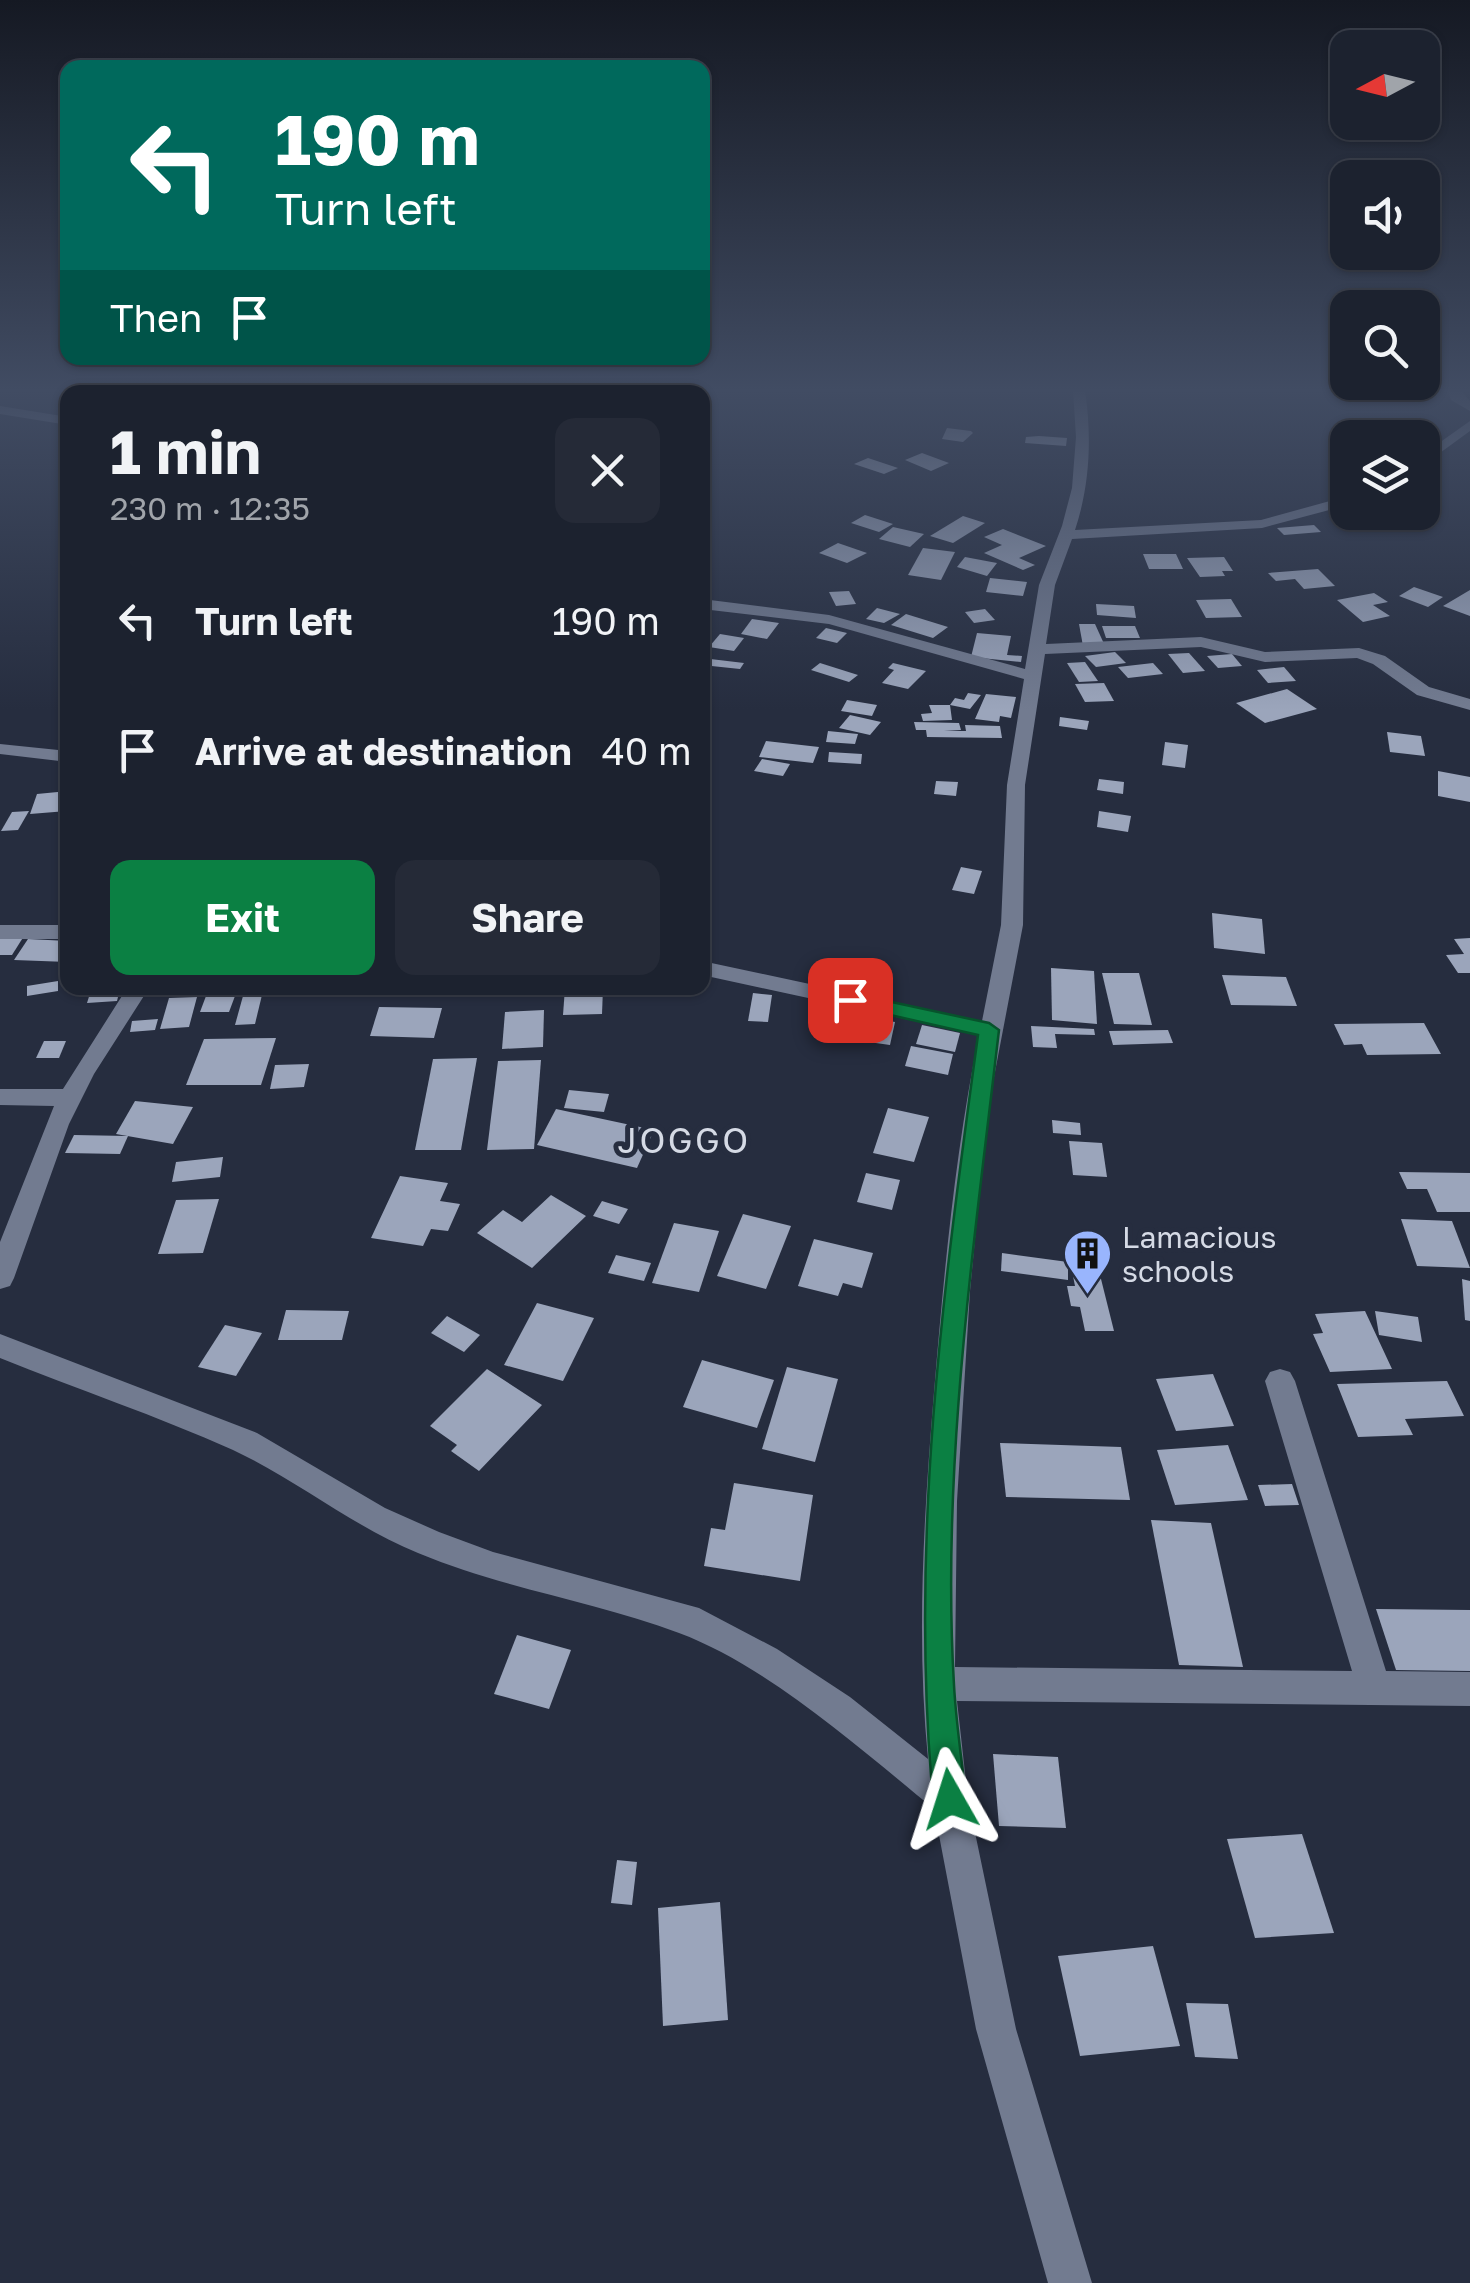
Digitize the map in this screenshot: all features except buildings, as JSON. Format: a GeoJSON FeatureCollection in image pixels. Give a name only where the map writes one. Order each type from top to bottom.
{"type":"FeatureCollection","features":[{"type":"Feature","properties":{"kind":"street"},"geometry":{"type":"LineString","coordinates":[[1070,2283],[996,2029],[950,1799],[938,1684],[941,1501],[956,1292],[989,1030],[1012,924],[1016,785],[1053,560],[1073,517],[1075,497]]}},
{"type":"Feature","properties":{"kind":"street"},"geometry":{"type":"LineString","coordinates":[[1065,535],[1262,524],[1330,505]]}},
{"type":"Feature","properties":{"kind":"street"},"geometry":{"type":"LineString","coordinates":[[710,604],[783,608],[1037,663],[1202,642],[1265,657],[1359,653],[1379,660],[1423,691],[1470,705]]}},
{"type":"Feature","properties":{"kind":"street"},"geometry":{"type":"LineString","coordinates":[[0,749],[60,756]]}},
{"type":"Feature","properties":{"kind":"street"},"geometry":{"type":"LineString","coordinates":[[0,932],[60,932]]}},
{"type":"Feature","properties":{"kind":"street"},"geometry":{"type":"LineString","coordinates":[[710,970],[989,1030]]}},
{"type":"Feature","properties":{"kind":"street"},"geometry":{"type":"LineString","coordinates":[[0,1278],[70,1098],[134,995]]}},
{"type":"Feature","properties":{"kind":"street"},"geometry":{"type":"LineString","coordinates":[[0,1096],[70,1098]]}},
{"type":"Feature","properties":{"kind":"street"},"geometry":{"type":"LineString","coordinates":[[0,1346],[246,1442],[374,1518],[429,1543],[493,1567],[687,1619],[765,1661],[838,1708],[950,1799]]}},
{"type":"Feature","properties":{"kind":"street"},"geometry":{"type":"LineString","coordinates":[[1280,1381],[1374,1686]]}},
{"type":"Feature","properties":{"kind":"street"},"geometry":{"type":"LineString","coordinates":[[938,1684],[1470,1689]]}},
{"type":"Feature","properties":{"kind":"place","name":"Lamacious schools"},"geometry":{"type":"Point","coordinates":[1087,1296]}},
{"type":"Feature","properties":{"kind":"district","name":"JOGGO"},"geometry":{"type":"Point","coordinates":[684,1140]}},
{"type":"Feature","properties":{"kind":"route"},"geometry":{"type":"LineString","coordinates":[[850,1000],[989,1030],[975,1114],[956,1292],[941,1501],[938,1684],[950,1799]]}}]}
